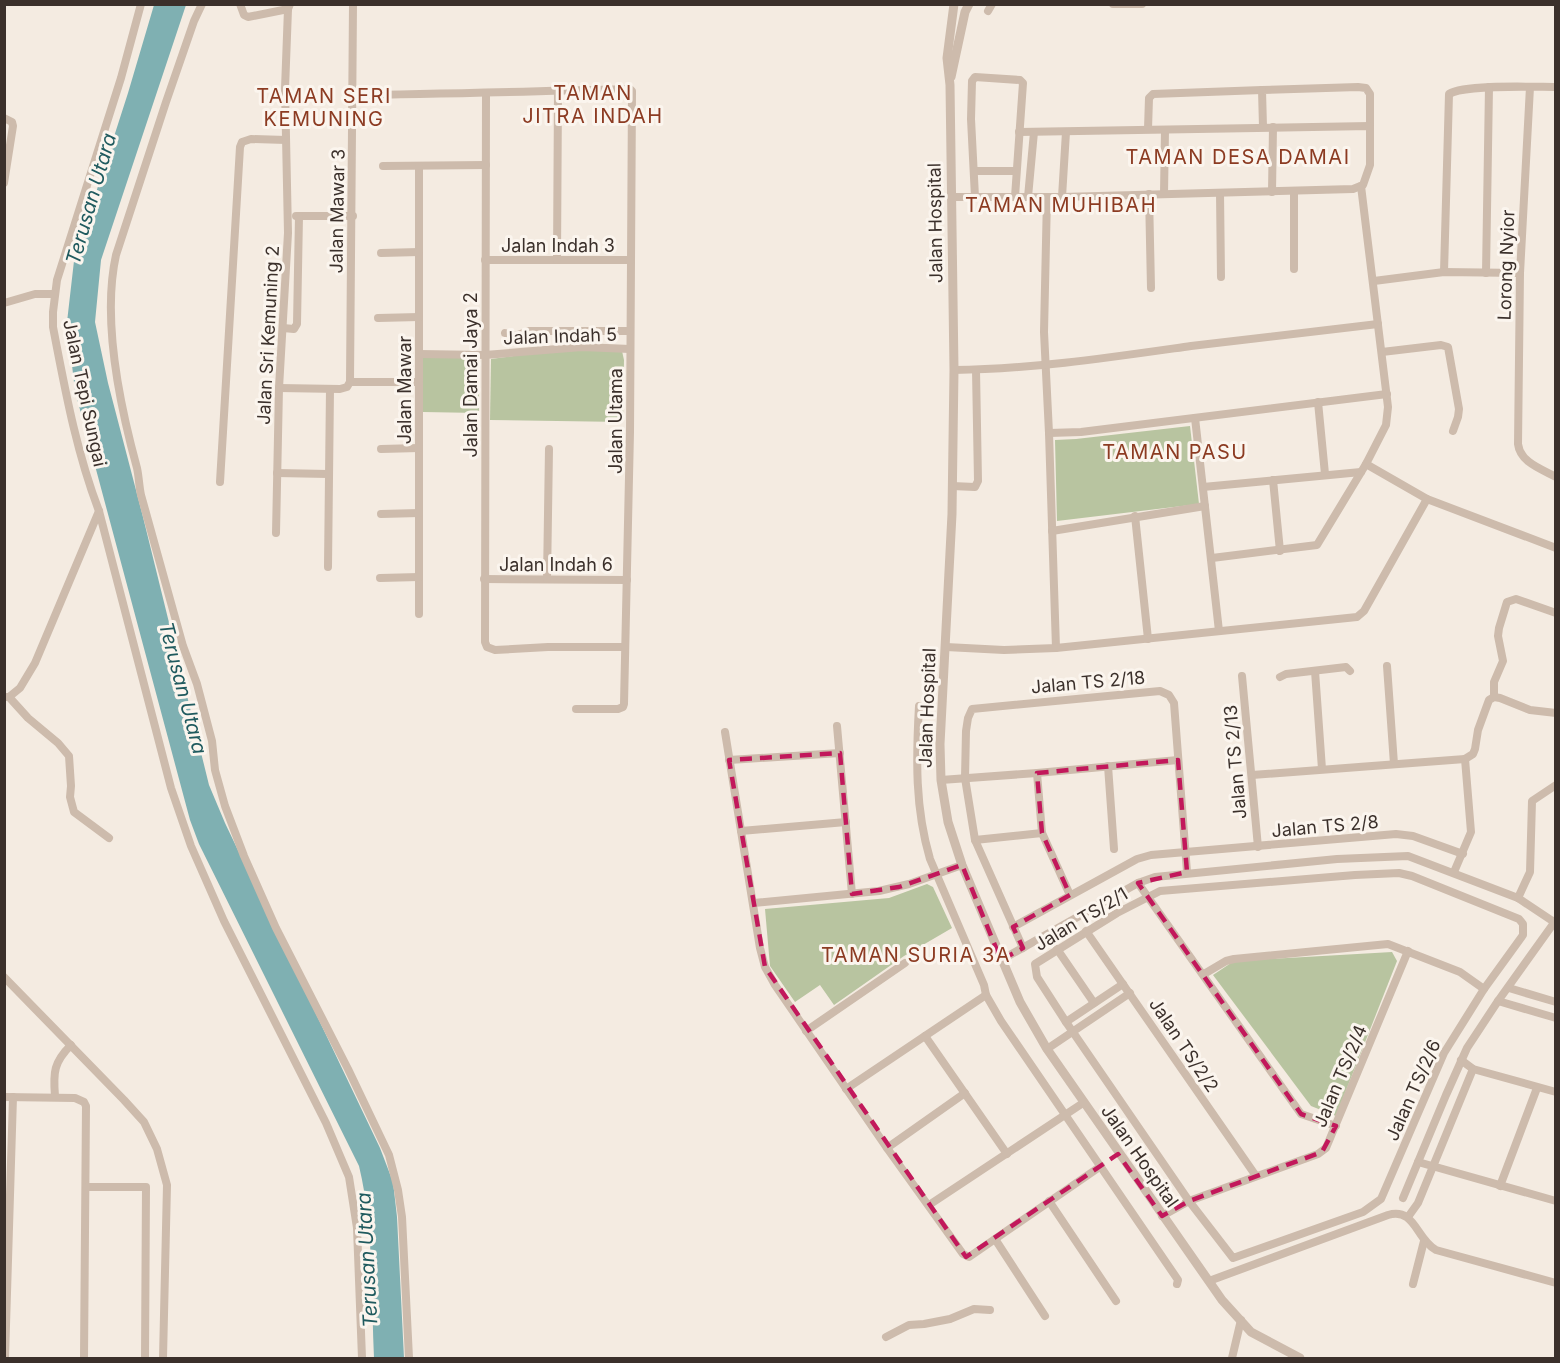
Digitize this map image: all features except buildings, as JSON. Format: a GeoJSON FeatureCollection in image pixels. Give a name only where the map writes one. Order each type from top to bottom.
{"type":"FeatureCollection","features":[{"type":"Feature","properties":{"kind":"street","name":"Jalan Tepi Sungai"},"geometry":{"type":"LineString","coordinates":[[141,4],[121,78],[66,249],[54,294],[53,327],[65,391],[89,486],[99,511],[168,776],[191,846],[224,921],[326,1123],[349,1177],[357,1228],[362,1359]]}},
{"type":"Feature","properties":{"kind":"street"},"geometry":{"type":"LineString","coordinates":[[202,4],[166,102],[116,255],[112,275],[112,309],[121,395],[128,439],[138,472],[139,488],[183,646],[197,684],[212,741],[215,770],[225,806],[250,872],[382,1139],[392,1166],[402,1217],[409,1359]]}},
{"type":"Feature","properties":{"kind":"street"},"geometry":{"type":"LineString","coordinates":[[240,4],[244,15],[248,17],[289,7]]}},
{"type":"Feature","properties":{"kind":"street","name":"Jalan Mawar 3"},"geometry":{"type":"LineString","coordinates":[[351,382],[353,4]]}},
{"type":"Feature","properties":{"kind":"street","name":"Jalan Hospital"},"geometry":{"type":"LineString","coordinates":[[954,4],[947,58],[950,85],[954,370],[952,486],[940,744],[941,780],[948,822],[962,865],[1001,960],[1026,1015],[1047,1049],[1222,1300],[1251,1332],[1300,1359]]}},
{"type":"Feature","properties":{"kind":"street","name":"Jalan Hospital"},"geometry":{"type":"LineString","coordinates":[[950,85],[965,12],[969,4]]}},
{"type":"Feature","properties":{"kind":"street"},"geometry":{"type":"LineString","coordinates":[[1113,4],[1142,4]]}},
{"type":"Feature","properties":{"kind":"street","name":"Jalan Sri Kemuning 2"},"geometry":{"type":"LineString","coordinates":[[276,533],[279,388],[288,216],[285,140],[289,7]]}},
{"type":"Feature","properties":{"kind":"street"},"geometry":{"type":"LineString","coordinates":[[975,197],[971,119],[973,78],[1020,80],[1023,86],[1015,197]]}},
{"type":"Feature","properties":{"kind":"street"},"geometry":{"type":"LineString","coordinates":[[1444,272],[1449,94],[1456,90],[1489,87],[1556,87]]}},
{"type":"Feature","properties":{"kind":"street"},"geometry":{"type":"LineString","coordinates":[[1486,273],[1489,87]]}},
{"type":"Feature","properties":{"kind":"street","name":"Lorong Nyior"},"geometry":{"type":"LineString","coordinates":[[1530,87],[1520,273],[1518,444],[1524,458],[1556,477]]}},
{"type":"Feature","properties":{"kind":"street","name":"Jalan Utama"},"geometry":{"type":"LineString","coordinates":[[558,90],[630,88],[632,96],[625,689],[623,707],[618,710],[576,710]]}},
{"type":"Feature","properties":{"kind":"street"},"geometry":{"type":"LineString","coordinates":[[951,197],[1062,197],[1353,189],[1361,186],[1365,181],[1370,165],[1370,94],[1366,88],[1153,94],[1149,98],[1148,129]]}},
{"type":"Feature","properties":{"kind":"street"},"geometry":{"type":"LineString","coordinates":[[353,95],[486,94],[558,90],[557,260]]}},
{"type":"Feature","properties":{"kind":"street"},"geometry":{"type":"LineString","coordinates":[[1262,90],[1263,127]]}},
{"type":"Feature","properties":{"kind":"street","name":"Jalan Damai Jaya 2"},"geometry":{"type":"LineString","coordinates":[[486,94],[484,637],[487,647],[495,650],[625,647]]}},
{"type":"Feature","properties":{"kind":"street"},"geometry":{"type":"LineString","coordinates":[[4,118],[12,122],[13,126],[4,183]]}},
{"type":"Feature","properties":{"kind":"street"},"geometry":{"type":"LineString","coordinates":[[1019,132],[1370,126]]}},
{"type":"Feature","properties":{"kind":"street"},"geometry":{"type":"LineString","coordinates":[[1272,192],[1274,127]]}},
{"type":"Feature","properties":{"kind":"street"},"geometry":{"type":"LineString","coordinates":[[1164,194],[1165,129]]}},
{"type":"Feature","properties":{"kind":"street"},"geometry":{"type":"LineString","coordinates":[[1028,197],[1034,132]]}},
{"type":"Feature","properties":{"kind":"street"},"geometry":{"type":"LineString","coordinates":[[1062,197],[1066,132]]}},
{"type":"Feature","properties":{"kind":"street"},"geometry":{"type":"LineString","coordinates":[[219,482],[240,147],[242,142],[251,139],[285,140]]}},
{"type":"Feature","properties":{"kind":"street"},"geometry":{"type":"LineString","coordinates":[[383,166],[486,165]]}},
{"type":"Feature","properties":{"kind":"street","name":"Jalan Mawar"},"geometry":{"type":"LineString","coordinates":[[419,166],[419,614]]}},
{"type":"Feature","properties":{"kind":"street"},"geometry":{"type":"LineString","coordinates":[[974,171],[1016,171]]}},
{"type":"Feature","properties":{"kind":"street"},"geometry":{"type":"LineString","coordinates":[[1212,558],[1313,547],[1321,542],[1366,464],[1388,419],[1374,281],[1361,186]]}},
{"type":"Feature","properties":{"kind":"street"},"geometry":{"type":"LineString","coordinates":[[1294,192],[1294,269]]}},
{"type":"Feature","properties":{"kind":"street"},"geometry":{"type":"LineString","coordinates":[[1220,193],[1221,277]]}},
{"type":"Feature","properties":{"kind":"street"},"geometry":{"type":"LineString","coordinates":[[1149,194],[1151,288]]}},
{"type":"Feature","properties":{"kind":"street"},"geometry":{"type":"LineString","coordinates":[[1047,197],[1045,366],[1050,433],[1056,648]]}},
{"type":"Feature","properties":{"kind":"street"},"geometry":{"type":"LineString","coordinates":[[288,216],[352,216]]}},
{"type":"Feature","properties":{"kind":"street"},"geometry":{"type":"LineString","coordinates":[[283,328],[296,327],[299,216]]}},
{"type":"Feature","properties":{"kind":"street"},"geometry":{"type":"LineString","coordinates":[[381,253],[419,252]]}},
{"type":"Feature","properties":{"kind":"street","name":"Jalan Indah 3"},"geometry":{"type":"LineString","coordinates":[[485,260],[630,260]]}},
{"type":"Feature","properties":{"kind":"street"},"geometry":{"type":"LineString","coordinates":[[1374,281],[1444,272],[1520,273]]}},
{"type":"Feature","properties":{"kind":"street"},"geometry":{"type":"LineString","coordinates":[[4,303],[35,294],[54,294]]}},
{"type":"Feature","properties":{"kind":"street"},"geometry":{"type":"LineString","coordinates":[[378,318],[419,317]]}},
{"type":"Feature","properties":{"kind":"street"},"geometry":{"type":"LineString","coordinates":[[954,370],[1045,366],[1378,324]]}},
{"type":"Feature","properties":{"kind":"street"},"geometry":{"type":"LineString","coordinates":[[505,333],[515,336],[529,331],[630,331]]}},
{"type":"Feature","properties":{"kind":"street"},"geometry":{"type":"LineString","coordinates":[[582,331],[582,347]]}},
{"type":"Feature","properties":{"kind":"street"},"geometry":{"type":"LineString","coordinates":[[1382,352],[1442,345],[1448,347],[1459,409],[1453,431]]}},
{"type":"Feature","properties":{"kind":"street","name":"Jalan Indah 5"},"geometry":{"type":"LineString","coordinates":[[419,354],[485,355],[582,347],[630,349]]}},
{"type":"Feature","properties":{"kind":"street"},"geometry":{"type":"LineString","coordinates":[[952,486],[975,487],[978,481],[976,370]]}},
{"type":"Feature","properties":{"kind":"street"},"geometry":{"type":"LineString","coordinates":[[279,388],[330,389],[347,387],[351,382],[419,382]]}},
{"type":"Feature","properties":{"kind":"street"},"geometry":{"type":"LineString","coordinates":[[328,567],[330,389]]}},
{"type":"Feature","properties":{"kind":"street"},"geometry":{"type":"LineString","coordinates":[[1050,433],[1081,432],[1387,394]]}},
{"type":"Feature","properties":{"kind":"street"},"geometry":{"type":"LineString","coordinates":[[1318,402],[1325,474]]}},
{"type":"Feature","properties":{"kind":"street"},"geometry":{"type":"LineString","coordinates":[[1195,418],[1220,631]]}},
{"type":"Feature","properties":{"kind":"street"},"geometry":{"type":"LineString","coordinates":[[381,449],[419,448]]}},
{"type":"Feature","properties":{"kind":"street"},"geometry":{"type":"LineString","coordinates":[[547,579],[549,449]]}},
{"type":"Feature","properties":{"kind":"street"},"geometry":{"type":"LineString","coordinates":[[1366,464],[1427,500],[1556,548]]}},
{"type":"Feature","properties":{"kind":"street"},"geometry":{"type":"LineString","coordinates":[[1203,487],[1361,472]]}},
{"type":"Feature","properties":{"kind":"street"},"geometry":{"type":"LineString","coordinates":[[277,473],[328,474]]}},
{"type":"Feature","properties":{"kind":"street"},"geometry":{"type":"LineString","coordinates":[[1273,480],[1280,551]]}},
{"type":"Feature","properties":{"kind":"street"},"geometry":{"type":"LineString","coordinates":[[946,647],[1004,650],[1056,648],[1351,618],[1364,611],[1427,500]]}},
{"type":"Feature","properties":{"kind":"street"},"geometry":{"type":"LineString","coordinates":[[1052,531],[1205,506]]}},
{"type":"Feature","properties":{"kind":"street"},"geometry":{"type":"LineString","coordinates":[[99,511],[34,663],[20,687],[7,697],[58,743],[69,756],[70,797],[74,812],[109,838]]}},
{"type":"Feature","properties":{"kind":"street"},"geometry":{"type":"LineString","coordinates":[[381,514],[419,513]]}},
{"type":"Feature","properties":{"kind":"street"},"geometry":{"type":"LineString","coordinates":[[1135,516],[1148,639]]}},
{"type":"Feature","properties":{"kind":"street"},"geometry":{"type":"LineString","coordinates":[[380,578],[419,577]]}},
{"type":"Feature","properties":{"kind":"street","name":"Jalan Indah 6"},"geometry":{"type":"LineString","coordinates":[[484,579],[627,580]]}},
{"type":"Feature","properties":{"kind":"street"},"geometry":{"type":"LineString","coordinates":[[1494,697],[1494,682],[1503,661],[1498,636],[1499,628],[1508,602],[1516,600],[1556,613]]}},
{"type":"Feature","properties":{"kind":"street"},"geometry":{"type":"LineString","coordinates":[[1387,666],[1394,764]]}},
{"type":"Feature","properties":{"kind":"street"},"geometry":{"type":"LineString","coordinates":[[1280,677],[1286,674],[1346,668],[1350,671]]}},
{"type":"Feature","properties":{"kind":"street"},"geometry":{"type":"LineString","coordinates":[[1315,671],[1322,769]]}},
{"type":"Feature","properties":{"kind":"street","name":"Jalan TS 2/13"},"geometry":{"type":"LineString","coordinates":[[1242,676],[1258,847]]}},
{"type":"Feature","properties":{"kind":"street","name":"Jalan TS 2/18"},"geometry":{"type":"LineString","coordinates":[[1023,948],[975,840],[965,778],[968,717],[975,708],[1160,691],[1169,695],[1174,703],[1187,872]]}},
{"type":"Feature","properties":{"kind":"street"},"geometry":{"type":"LineString","coordinates":[[1494,697],[1530,710],[1556,713]]}},
{"type":"Feature","properties":{"kind":"street"},"geometry":{"type":"LineString","coordinates":[[1252,775],[1465,759],[1473,754],[1478,730],[1489,700],[1494,697]]}},
{"type":"Feature","properties":{"kind":"street"},"geometry":{"type":"LineString","coordinates":[[918,706],[917,795],[924,839],[984,985],[986,995],[1001,1021],[1178,1280],[1177,1284]]}},
{"type":"Feature","properties":{"kind":"street"},"geometry":{"type":"LineString","coordinates":[[837,726],[852,894]]}},
{"type":"Feature","properties":{"kind":"street"},"geometry":{"type":"LineString","coordinates":[[725,732],[765,967],[846,1089],[966,1257],[1101,1166]]}},
{"type":"Feature","properties":{"kind":"street"},"geometry":{"type":"LineString","coordinates":[[729,760],[840,753]]}},
{"type":"Feature","properties":{"kind":"street"},"geometry":{"type":"LineString","coordinates":[[1454,872],[1471,832],[1465,759]]}},
{"type":"Feature","properties":{"kind":"street"},"geometry":{"type":"LineString","coordinates":[[941,780],[1178,760]]}},
{"type":"Feature","properties":{"kind":"street"},"geometry":{"type":"LineString","coordinates":[[1108,766],[1114,849]]}},
{"type":"Feature","properties":{"kind":"street"},"geometry":{"type":"LineString","coordinates":[[1037,773],[1042,833],[1070,895]]}},
{"type":"Feature","properties":{"kind":"street"},"geometry":{"type":"LineString","coordinates":[[1518,898],[1530,872],[1532,801],[1556,785]]}},
{"type":"Feature","properties":{"kind":"street"},"geometry":{"type":"LineString","coordinates":[[741,831],[846,822]]}},
{"type":"Feature","properties":{"kind":"street"},"geometry":{"type":"LineString","coordinates":[[975,840],[1042,833]]}},
{"type":"Feature","properties":{"kind":"street","name":"Jalan TS 2/8"},"geometry":{"type":"LineString","coordinates":[[1013,927],[1143,857],[1403,834],[1463,854]]}},
{"type":"Feature","properties":{"kind":"street"},"geometry":{"type":"LineString","coordinates":[[1001,960],[1138,883],[1155,877],[1187,872],[1337,859],[1402,856],[1454,872],[1518,898],[1555,921],[1478,1030],[1461,1060],[1403,1198]]}},
{"type":"Feature","properties":{"kind":"street"},"geometry":{"type":"LineString","coordinates":[[754,903],[889,890],[962,865]]}},
{"type":"Feature","properties":{"kind":"street","name":"Jalan TS/2/6"},"geometry":{"type":"LineString","coordinates":[[1072,1032],[1189,1201],[1233,1258],[1370,1208],[1381,1199],[1444,1053],[1484,989],[1523,935],[1523,924],[1519,919],[1412,876],[1393,873],[1165,890],[1149,896]]}},
{"type":"Feature","properties":{"kind":"street"},"geometry":{"type":"LineString","coordinates":[[1138,883],[1301,1114],[1336,1126]]}},
{"type":"Feature","properties":{"kind":"street","name":"Jalan TS/2/1"},"geometry":{"type":"LineString","coordinates":[[1072,1032],[1034,971],[1036,962],[1149,896]]}},
{"type":"Feature","properties":{"kind":"street","name":"Jalan TS/2/2"},"geometry":{"type":"LineString","coordinates":[[1086,931],[1256,1176]]}},
{"type":"Feature","properties":{"kind":"street"},"geometry":{"type":"LineString","coordinates":[[1204,974],[1234,959],[1393,945],[1460,972],[1484,989]]}},
{"type":"Feature","properties":{"kind":"street"},"geometry":{"type":"LineString","coordinates":[[1057,949],[1094,1003]]}},
{"type":"Feature","properties":{"kind":"street","name":"Jalan TS/2/4"},"geometry":{"type":"LineString","coordinates":[[1162,1216],[1189,1201],[1322,1152],[1336,1126],[1408,951]]}},
{"type":"Feature","properties":{"kind":"street"},"geometry":{"type":"LineString","coordinates":[[806,1031],[905,963]]}},
{"type":"Feature","properties":{"kind":"street"},"geometry":{"type":"LineString","coordinates":[[4,977],[144,1122],[157,1149],[166,1177],[163,1359]]}},
{"type":"Feature","properties":{"kind":"street"},"geometry":{"type":"LineString","coordinates":[[1066,1022],[1123,984]]}},
{"type":"Feature","properties":{"kind":"street"},"geometry":{"type":"LineString","coordinates":[[1509,988],[1556,1002]]}},
{"type":"Feature","properties":{"kind":"street"},"geometry":{"type":"LineString","coordinates":[[1047,1049],[1130,993]]}},
{"type":"Feature","properties":{"kind":"street"},"geometry":{"type":"LineString","coordinates":[[846,1089],[986,995]]}},
{"type":"Feature","properties":{"kind":"street"},"geometry":{"type":"LineString","coordinates":[[1498,1001],[1556,1018]]}},
{"type":"Feature","properties":{"kind":"street"},"geometry":{"type":"LineString","coordinates":[[926,1036],[1007,1154]]}},
{"type":"Feature","properties":{"kind":"street"},"geometry":{"type":"LineString","coordinates":[[55,1096],[56,1065],[60,1056],[71,1045]]}},
{"type":"Feature","properties":{"kind":"street"},"geometry":{"type":"LineString","coordinates":[[1461,1060],[1473,1069],[1556,1092]]}},
{"type":"Feature","properties":{"kind":"street"},"geometry":{"type":"LineString","coordinates":[[1408,1218],[1418,1203],[1473,1069]]}},
{"type":"Feature","properties":{"kind":"street"},"geometry":{"type":"LineString","coordinates":[[1500,1186],[1537,1088]]}},
{"type":"Feature","properties":{"kind":"street"},"geometry":{"type":"LineString","coordinates":[[887,1148],[965,1093]]}},
{"type":"Feature","properties":{"kind":"street"},"geometry":{"type":"LineString","coordinates":[[5,1359],[9,1097],[55,1096],[80,1099],[86,1106],[84,1359]]}},
{"type":"Feature","properties":{"kind":"street"},"geometry":{"type":"LineString","coordinates":[[929,1205],[1083,1103]]}},
{"type":"Feature","properties":{"kind":"street"},"geometry":{"type":"LineString","coordinates":[[1418,1162],[1556,1201]]}},
{"type":"Feature","properties":{"kind":"street"},"geometry":{"type":"LineString","coordinates":[[86,1187],[146,1187],[145,1359]]}},
{"type":"Feature","properties":{"kind":"street"},"geometry":{"type":"LineString","coordinates":[[1049,1201],[1116,1301]]}},
{"type":"Feature","properties":{"kind":"street"},"geometry":{"type":"LineString","coordinates":[[1209,1281],[1388,1215],[1400,1213],[1408,1218],[1424,1241],[1436,1250],[1556,1283]]}},
{"type":"Feature","properties":{"kind":"street"},"geometry":{"type":"LineString","coordinates":[[995,1239],[1045,1316]]}},
{"type":"Feature","properties":{"kind":"street"},"geometry":{"type":"LineString","coordinates":[[1413,1284],[1424,1241]]}},
{"type":"Feature","properties":{"kind":"street"},"geometry":{"type":"LineString","coordinates":[[886,1337],[909,1325],[950,1319],[974,1309],[990,1310]]}},
{"type":"Feature","properties":{"kind":"street"},"geometry":{"type":"LineString","coordinates":[[1232,1359],[1241,1320]]}},
{"type":"Feature","properties":{"kind":"highlighted area"},"geometry":{"type":"Polygon","coordinates":[[[840,753],[852,894],[899,887],[962,865],[1001,960],[1023,948],[1013,927],[1070,895],[1042,833],[1037,773],[1178,760],[1187,872],[1138,883],[1301,1114],[1336,1126],[1322,1152],[1189,1201],[1162,1216],[1118,1154],[966,1257],[765,967],[729,760],[840,753]]]}},
{"type":"Feature","properties":{"kind":"green space"},"geometry":{"type":"Polygon","coordinates":[[[566,349],[622,351],[624,360],[623,422],[490,420],[491,359],[566,349]]]}},
{"type":"Feature","properties":{"kind":"green space"},"geometry":{"type":"Polygon","coordinates":[[[423,356],[479,357],[479,413],[423,412],[423,356]]]}},
{"type":"Feature","properties":{"kind":"green space"},"geometry":{"type":"Polygon","coordinates":[[[1190,426],[1199,504],[1057,521],[1055,440],[1190,426]]]}},
{"type":"Feature","properties":{"kind":"green space"},"geometry":{"type":"Polygon","coordinates":[[[927,884],[933,887],[952,928],[904,956],[834,1005],[820,985],[795,1002],[770,966],[765,909],[889,898],[927,884]]]}},
{"type":"Feature","properties":{"kind":"green space"},"geometry":{"type":"Polygon","coordinates":[[[1392,952],[1397,961],[1336,1116],[1311,1106],[1213,975],[1234,961],[1392,952]]]}},
{"type":"Feature","properties":{"kind":"water","name":"Terusan Utara"},"geometry":{"type":"Polygon","coordinates":[[[154,5],[186,5],[101,260],[95,322],[108,383],[209,785],[380,1148],[393,1182],[397,1217],[404,1358],[374,1358],[370,1237],[359,1166],[199,844],[190,820],[75,391],[67,322],[74,261],[154,5]]]}},
{"type":"Feature","properties":{"kind":"district","name":"TAMAN JITRA INDAH"},"geometry":{"type":"Point","coordinates":[593,104]}},
{"type":"Feature","properties":{"kind":"district","name":"TAMAN SERI KEMUNING"},"geometry":{"type":"Point","coordinates":[324,108]}},
{"type":"Feature","properties":{"kind":"district","name":"TAMAN DESA DAMAI"},"geometry":{"type":"Point","coordinates":[1238,157]}},
{"type":"Feature","properties":{"kind":"district","name":"TAMAN MUHIBAH"},"geometry":{"type":"Point","coordinates":[1061,205]}},
{"type":"Feature","properties":{"kind":"district","name":"TAMAN PASU"},"geometry":{"type":"Point","coordinates":[1175,452]}},
{"type":"Feature","properties":{"kind":"district","name":"TAMAN SURIA 3A"},"geometry":{"type":"Point","coordinates":[916,955]}}]}
